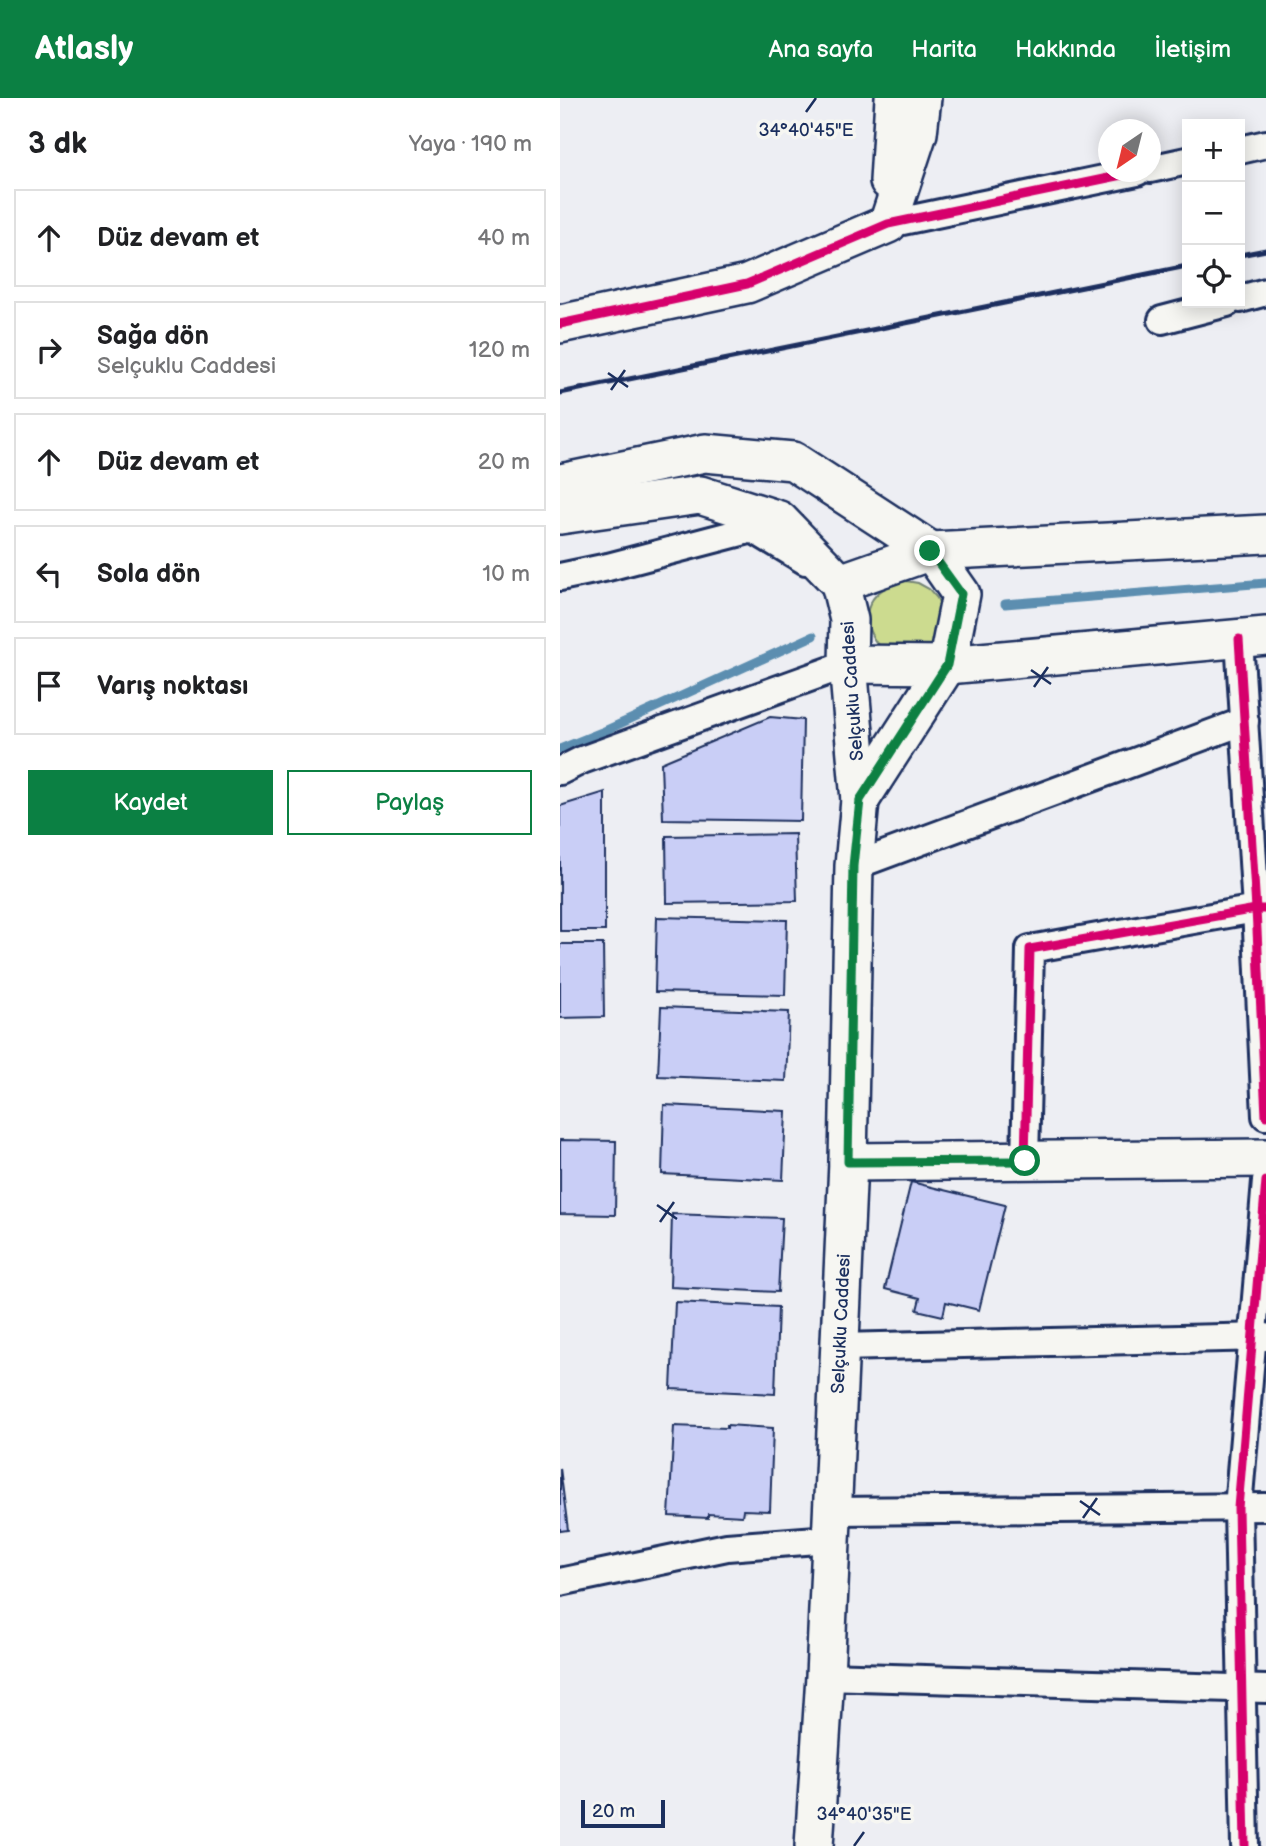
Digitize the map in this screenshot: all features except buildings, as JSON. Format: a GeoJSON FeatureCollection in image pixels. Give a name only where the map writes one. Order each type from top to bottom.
{"type":"FeatureCollection","features":[{"type":"Feature","properties":{"kind":"main road"},"geometry":{"type":"LineString","coordinates":[[888,224],[894,98]]}},
{"type":"Feature","properties":{"kind":"main road"},"geometry":{"type":"LineString","coordinates":[[560,324],[747,284],[888,224],[918,133],[922,98]]}},
{"type":"Feature","properties":{"kind":"main road"},"geometry":{"type":"LineString","coordinates":[[560,483],[705,453],[793,461],[930,551],[961,594],[947,665]]}},
{"type":"Feature","properties":{"kind":"main road"},"geometry":{"type":"LineString","coordinates":[[560,515],[700,495],[779,520],[840,583],[930,551],[1266,534]]}},
{"type":"Feature","properties":{"kind":"main road","name":"Selçuklu Caddesi"},"geometry":{"type":"LineString","coordinates":[[814,1846],[825,1676],[848,1162],[853,866],[860,800],[848,664],[849,620],[840,583]]}},
{"type":"Feature","properties":{"kind":"main road"},"geometry":{"type":"LineString","coordinates":[[848,664],[947,665],[1253,637]]}},
{"type":"Feature","properties":{"kind":"main road","name":"Selçuklu Caddesi"},"geometry":{"type":"LineString","coordinates":[[860,800],[947,665]]}},
{"type":"Feature","properties":{"kind":"main road"},"geometry":{"type":"LineString","coordinates":[[848,1162],[1266,1158]]}},
{"type":"Feature","properties":{"kind":"street"},"geometry":{"type":"LineString","coordinates":[[1245,149],[1266,144]]}},
{"type":"Feature","properties":{"kind":"street"},"geometry":{"type":"LineString","coordinates":[[1161,167],[1182,162]]}},
{"type":"Feature","properties":{"kind":"street"},"geometry":{"type":"LineString","coordinates":[[888,224],[1098,180]]}},
{"type":"Feature","properties":{"kind":"street"},"geometry":{"type":"LineString","coordinates":[[1245,298],[1266,292]]}},
{"type":"Feature","properties":{"kind":"street"},"geometry":{"type":"LineString","coordinates":[[1162,320],[1208,308]]}},
{"type":"Feature","properties":{"kind":"street"},"geometry":{"type":"LineString","coordinates":[[560,577],[753,529],[840,583]]}},
{"type":"Feature","properties":{"kind":"street"},"geometry":{"type":"LineString","coordinates":[[1253,637],[1245,721],[1261,909],[1266,1115]]}},
{"type":"Feature","properties":{"kind":"street"},"geometry":{"type":"LineString","coordinates":[[560,771],[582,760],[848,664]]}},
{"type":"Feature","properties":{"kind":"street"},"geometry":{"type":"LineString","coordinates":[[853,866],[1245,721]]}},
{"type":"Feature","properties":{"kind":"street"},"geometry":{"type":"LineString","coordinates":[[1025,1161],[1030,949],[1261,909]]}},
{"type":"Feature","properties":{"kind":"street"},"geometry":{"type":"LineString","coordinates":[[1245,1846],[1254,1689],[1238,1508],[1259,1337],[1266,1181]]}},
{"type":"Feature","properties":{"kind":"street"},"geometry":{"type":"LineString","coordinates":[[839,1347],[1259,1337]]}},
{"type":"Feature","properties":{"kind":"street"},"geometry":{"type":"LineString","coordinates":[[560,1582],[831,1525],[1266,1507]]}},
{"type":"Feature","properties":{"kind":"street"},"geometry":{"type":"LineString","coordinates":[[825,1676],[1254,1689]]}},
{"type":"Feature","properties":{"kind":"green space"},"geometry":{"type":"Polygon","coordinates":[[[906,581],[929,589],[942,609],[934,645],[923,653],[886,653],[870,631],[868,609],[881,591],[906,581]]]}},
{"type":"Feature","properties":{"kind":"waterway"},"geometry":{"type":"LineString","coordinates":[[1005,604],[1266,583]]}},
{"type":"Feature","properties":{"kind":"waterway"},"geometry":{"type":"LineString","coordinates":[[560,749],[813,636]]}},
{"type":"Feature","properties":{"kind":"railway"},"geometry":{"type":"LineString","coordinates":[[1245,254],[1266,250]]}},
{"type":"Feature","properties":{"kind":"railway"},"geometry":{"type":"LineString","coordinates":[[560,393],[1182,267]]}},
{"type":"Feature","properties":{"kind":"cycle path"},"geometry":{"type":"LineString","coordinates":[[560,324],[747,284],[888,224],[1098,180]]}},
{"type":"Feature","properties":{"kind":"cycle path"},"geometry":{"type":"LineString","coordinates":[[1239,639],[1266,1116]]}},
{"type":"Feature","properties":{"kind":"cycle path"},"geometry":{"type":"LineString","coordinates":[[1025,1161],[1030,949],[1266,909]]}},
{"type":"Feature","properties":{"kind":"cycle path"},"geometry":{"type":"LineString","coordinates":[[1245,1846],[1238,1508],[1266,1181]]}},
{"type":"Feature","properties":{"kind":"route"},"geometry":{"type":"LineString","coordinates":[[930,551],[961,594],[947,665],[860,800],[853,866],[848,1162],[1025,1161]]}}]}
